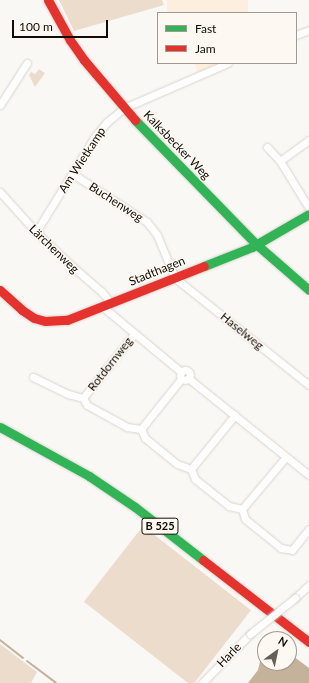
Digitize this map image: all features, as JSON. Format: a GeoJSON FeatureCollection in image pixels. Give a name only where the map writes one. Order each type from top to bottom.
{"type":"FeatureCollection","features":[{"type":"Feature","properties":{"kind":"street","name":"Kalksbecker Weg"},"geometry":{"type":"LineString","coordinates":[[48,0],[70,40],[84,60],[124,108],[256,244],[309,290]]}},
{"type":"Feature","properties":{"kind":"street"},"geometry":{"type":"LineString","coordinates":[[297,35],[309,30]]}},
{"type":"Feature","properties":{"kind":"street"},"geometry":{"type":"LineString","coordinates":[[0,106],[27,63]]}},
{"type":"Feature","properties":{"kind":"street","name":"Am Wietkamp"},"geometry":{"type":"LineString","coordinates":[[36,232],[95,136],[107,122],[124,108],[226,64]]}},
{"type":"Feature","properties":{"kind":"street"},"geometry":{"type":"LineString","coordinates":[[280,161],[309,140]]}},
{"type":"Feature","properties":{"kind":"street"},"geometry":{"type":"LineString","coordinates":[[267,148],[280,161],[309,208]]}},
{"type":"Feature","properties":{"kind":"street","name":"Buchenweg"},"geometry":{"type":"LineString","coordinates":[[73,174],[147,222],[157,235],[175,278]]}},
{"type":"Feature","properties":{"kind":"street","name":"Lärchenweg"},"geometry":{"type":"LineString","coordinates":[[0,192],[36,232],[72,267],[102,292],[107,305]]}},
{"type":"Feature","properties":{"kind":"street","name":"Stadthagen"},"geometry":{"type":"LineString","coordinates":[[0,290],[22,310],[34,318],[45,321],[67,320],[175,278],[256,244],[309,214]]}},
{"type":"Feature","properties":{"kind":"street","name":"Haselweg"},"geometry":{"type":"LineString","coordinates":[[175,278],[309,386]]}},
{"type":"Feature","properties":{"kind":"street","name":"Rotdornweg"},"geometry":{"type":"LineString","coordinates":[[107,305],[134,334],[184,376],[309,475]]}},
{"type":"Feature","properties":{"kind":"street","name":"Rotdornweg"},"geometry":{"type":"LineString","coordinates":[[134,334],[83,398],[87,405],[126,427],[140,429]]}},
{"type":"Feature","properties":{"kind":"street"},"geometry":{"type":"LineString","coordinates":[[184,376],[140,429],[144,438],[177,464],[191,469],[195,479],[209,490],[230,506],[242,509]]}},
{"type":"Feature","properties":{"kind":"street"},"geometry":{"type":"LineString","coordinates":[[33,377],[68,394],[83,398]]}},
{"type":"Feature","properties":{"kind":"street"},"geometry":{"type":"LineString","coordinates":[[191,469],[235,416]]}},
{"type":"Feature","properties":{"kind":"street","name":"B 525"},"geometry":{"type":"LineString","coordinates":[[0,427],[42,448],[89,476],[136,507],[283,624],[309,642]]}},
{"type":"Feature","properties":{"kind":"street"},"geometry":{"type":"LineString","coordinates":[[242,509],[286,458]]}},
{"type":"Feature","properties":{"kind":"street"},"geometry":{"type":"LineString","coordinates":[[242,509],[245,519],[281,548],[292,550],[309,529]]}},
{"type":"Feature","properties":{"kind":"street","name":"Harle"},"geometry":{"type":"LineString","coordinates":[[202,683],[250,634],[309,585]]}},
{"type":"Feature","properties":{"kind":"shaded area"},"geometry":{"type":"Polygon","coordinates":[[[59,0],[162,0],[164,5],[74,31],[59,0]]]}},
{"type":"Feature","properties":{"kind":"shaded area"},"geometry":{"type":"Polygon","coordinates":[[[167,0],[248,0],[248,12],[167,12],[167,0]]]}},
{"type":"Feature","properties":{"kind":"shaded area"},"geometry":{"type":"Polygon","coordinates":[[[194,64],[221,64],[198,73],[194,64]]]}},
{"type":"Feature","properties":{"kind":"shaded area"},"geometry":{"type":"Polygon","coordinates":[[[39,69],[45,73],[35,87],[29,75],[31,72],[35,74],[39,69]]]}},
{"type":"Feature","properties":{"kind":"shaded area"},"geometry":{"type":"Polygon","coordinates":[[[143,526],[251,610],[194,683],[188,683],[84,602],[143,526]]]}},
{"type":"Feature","properties":{"kind":"shaded area"},"geometry":{"type":"Polygon","coordinates":[[[0,644],[37,672],[31,683],[0,683],[0,644]]]}},
{"type":"Feature","properties":{"kind":"shaded area"},"geometry":{"type":"Polygon","coordinates":[[[297,659],[309,668],[309,683],[248,683],[257,671],[297,671],[297,659]]]}},
{"type":"Feature","properties":{"kind":"waterway"},"geometry":{"type":"LineString","coordinates":[[0,640],[23,658]]}},
{"type":"Feature","properties":{"kind":"waterway"},"geometry":{"type":"LineString","coordinates":[[27,661],[56,683]]}},
{"type":"Feature","properties":{"kind":"traffic: fast"},"geometry":{"type":"LineString","coordinates":[[135,120],[256,244],[309,290]]}},
{"type":"Feature","properties":{"kind":"traffic: fast"},"geometry":{"type":"LineString","coordinates":[[204,266],[252,247],[309,214]]}},
{"type":"Feature","properties":{"kind":"traffic: fast"},"geometry":{"type":"LineString","coordinates":[[0,427],[89,476],[135,507],[203,560]]}},
{"type":"Feature","properties":{"kind":"traffic: jam"},"geometry":{"type":"LineString","coordinates":[[48,0],[70,40],[84,60],[135,120]]}},
{"type":"Feature","properties":{"kind":"traffic: jam"},"geometry":{"type":"LineString","coordinates":[[0,290],[22,310],[34,318],[45,321],[67,320],[204,266]]}},
{"type":"Feature","properties":{"kind":"traffic: jam"},"geometry":{"type":"LineString","coordinates":[[203,560],[309,642]]}}]}
